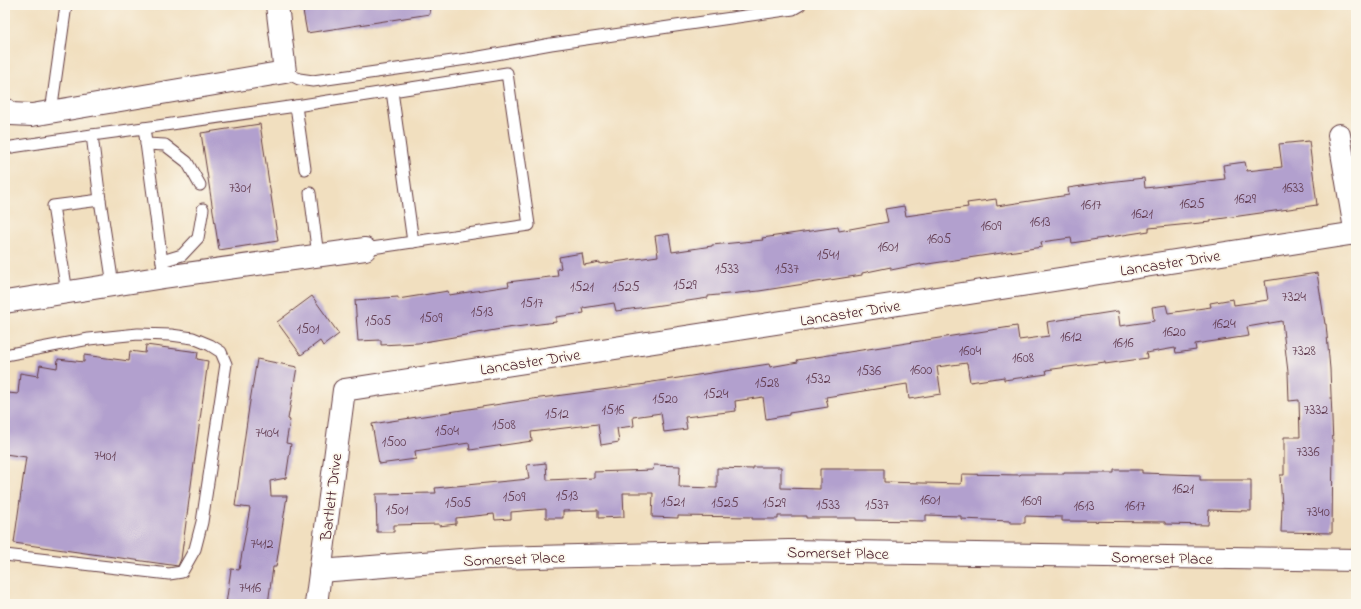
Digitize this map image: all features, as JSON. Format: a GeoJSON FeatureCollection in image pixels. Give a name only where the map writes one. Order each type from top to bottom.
{"type":"FeatureCollection","features":[{"type":"Feature","properties":{"kind":"street"},"geometry":{"type":"LineString","coordinates":[[5,109],[11,114],[32,115],[285,72],[277,5]]}},
{"type":"Feature","properties":{"kind":"street"},"geometry":{"type":"LineString","coordinates":[[1339,135],[1356,234]]}},
{"type":"Feature","properties":{"kind":"street","name":"Lancaster Drive"},"geometry":{"type":"LineString","coordinates":[[344,390],[1356,234]]}},
{"type":"Feature","properties":{"kind":"street"},"geometry":{"type":"LineString","coordinates":[[5,302],[113,285],[163,269],[318,256],[365,249]]}},
{"type":"Feature","properties":{"kind":"street","name":"Bartlett Drive"},"geometry":{"type":"LineString","coordinates":[[316,604],[344,390]]}},
{"type":"Feature","properties":{"kind":"street","name":"Somerset Place"},"geometry":{"type":"LineString","coordinates":[[320,571],[487,558],[789,551],[1356,560]]}},
{"type":"Feature","properties":{"kind":"lane"},"geometry":{"type":"LineString","coordinates":[[51,112],[66,5]]}},
{"type":"Feature","properties":{"kind":"lane"},"geometry":{"type":"LineString","coordinates":[[285,72],[299,79],[313,81],[474,58],[551,44],[793,9],[800,5]]}},
{"type":"Feature","properties":{"kind":"lane"},"geometry":{"type":"LineString","coordinates":[[5,148],[296,106],[507,73],[529,225],[365,249]]}},
{"type":"Feature","properties":{"kind":"lane"},"geometry":{"type":"LineString","coordinates":[[392,91],[413,242]]}},
{"type":"Feature","properties":{"kind":"lane"},"geometry":{"type":"LineString","coordinates":[[296,106],[305,169]]}},
{"type":"Feature","properties":{"kind":"lane"},"geometry":{"type":"LineString","coordinates":[[144,128],[163,269],[182,255],[198,238],[203,209]]}},
{"type":"Feature","properties":{"kind":"lane"},"geometry":{"type":"LineString","coordinates":[[92,135],[113,285]]}},
{"type":"Feature","properties":{"kind":"lane"},"geometry":{"type":"LineString","coordinates":[[146,144],[165,145],[187,162],[200,186]]}},
{"type":"Feature","properties":{"kind":"lane"},"geometry":{"type":"LineString","coordinates":[[310,192],[318,256]]}},
{"type":"Feature","properties":{"kind":"lane"},"geometry":{"type":"LineString","coordinates":[[67,292],[53,206],[100,200]]}},
{"type":"Feature","properties":{"kind":"lane"},"geometry":{"type":"LineString","coordinates":[[5,355],[89,339],[138,334],[171,335],[193,338],[210,345],[221,352],[226,364],[202,522],[195,549],[182,572],[168,574],[5,555]]}},
{"type":"Feature","properties":{"kind":"building"},"geometry":{"type":"Polygon","coordinates":[[[302,5],[429,5],[430,14],[307,33],[302,5]]]}},
{"type":"Feature","properties":{"kind":"building"},"geometry":{"type":"Polygon","coordinates":[[[260,124],[278,241],[219,250],[201,133],[260,124]]]}},
{"type":"Feature","properties":{"kind":"building"},"geometry":{"type":"Polygon","coordinates":[[[1309,141],[1317,205],[1211,220],[1211,222],[1149,228],[1149,231],[1072,243],[1071,238],[1041,242],[1042,247],[921,264],[891,270],[891,267],[862,273],[862,275],[759,291],[708,296],[708,298],[654,306],[616,311],[614,303],[583,308],[584,313],[556,317],[556,322],[507,328],[418,343],[381,345],[381,340],[358,341],[355,300],[398,297],[398,299],[448,291],[449,295],[509,286],[508,282],[558,276],[557,269],[561,268],[559,257],[582,253],[584,265],[658,256],[655,236],[669,234],[672,252],[712,245],[763,240],[762,238],[838,227],[839,231],[888,222],[885,209],[904,206],[906,216],[968,207],[967,203],[996,199],[997,206],[1069,195],[1068,188],[1108,182],[1144,178],[1145,188],[1225,179],[1223,165],[1245,162],[1247,171],[1282,167],[1279,144],[1309,141]]]}},
{"type":"Feature","properties":{"kind":"building"},"geometry":{"type":"Polygon","coordinates":[[[1317,273],[1326,324],[1330,369],[1333,444],[1332,533],[1281,532],[1282,506],[1280,475],[1284,475],[1284,437],[1300,437],[1299,400],[1289,401],[1288,372],[1282,321],[1247,327],[1249,336],[1195,344],[1196,350],[1176,353],[1175,348],[1146,353],[1147,358],[1046,370],[1047,374],[1004,380],[1004,377],[970,382],[967,363],[937,367],[941,394],[909,399],[907,384],[826,397],[828,407],[789,413],[789,415],[766,419],[763,397],[735,401],[736,411],[685,417],[687,429],[664,432],[661,413],[633,417],[634,426],[617,428],[619,442],[601,445],[598,424],[531,432],[532,441],[470,450],[469,443],[415,451],[416,459],[379,464],[372,424],[533,399],[646,384],[769,364],[770,367],[798,362],[797,360],[1017,326],[1019,340],[1049,336],[1047,322],[1118,311],[1120,326],[1154,321],[1152,307],[1166,305],[1168,313],[1211,307],[1210,303],[1233,299],[1234,305],[1268,300],[1265,281],[1317,273]]]}},
{"type":"Feature","properties":{"kind":"building"},"geometry":{"type":"Polygon","coordinates":[[[312,296],[339,334],[323,346],[320,341],[301,355],[277,322],[312,296]]]}},
{"type":"Feature","properties":{"kind":"building"},"geometry":{"type":"Polygon","coordinates":[[[146,345],[198,352],[197,359],[208,361],[181,559],[178,566],[14,543],[26,457],[5,454],[5,395],[7,396],[8,393],[18,394],[20,373],[38,376],[40,365],[57,368],[58,359],[84,362],[84,355],[129,361],[130,351],[145,353],[146,345]]]}},
{"type":"Feature","properties":{"kind":"building"},"geometry":{"type":"Polygon","coordinates":[[[257,359],[297,367],[288,419],[290,420],[286,443],[291,444],[286,478],[270,481],[271,496],[287,496],[276,567],[273,567],[268,604],[226,604],[231,569],[239,570],[250,508],[235,506],[257,359]]]}},
{"type":"Feature","properties":{"kind":"building"},"geometry":{"type":"Polygon","coordinates":[[[546,463],[547,480],[594,478],[594,472],[653,470],[654,465],[680,466],[679,487],[717,488],[717,468],[753,469],[753,467],[781,467],[781,488],[820,489],[820,469],[884,469],[884,482],[961,484],[962,474],[1020,475],[1114,473],[1114,470],[1142,470],[1142,473],[1200,475],[1200,480],[1251,480],[1251,511],[1209,510],[1208,525],[1165,524],[1165,522],[1062,521],[1062,517],[1025,516],[1025,523],[961,519],[961,516],[926,515],[926,521],[856,520],[856,518],[806,518],[806,516],[778,516],[778,519],[752,519],[752,517],[678,516],[678,518],[652,517],[653,493],[623,493],[624,517],[598,518],[598,510],[563,511],[563,518],[546,518],[546,509],[511,512],[511,519],[495,520],[494,514],[456,518],[456,524],[439,526],[439,524],[394,525],[394,532],[377,532],[376,494],[436,493],[435,488],[529,479],[527,465],[546,463]]]}}]}
